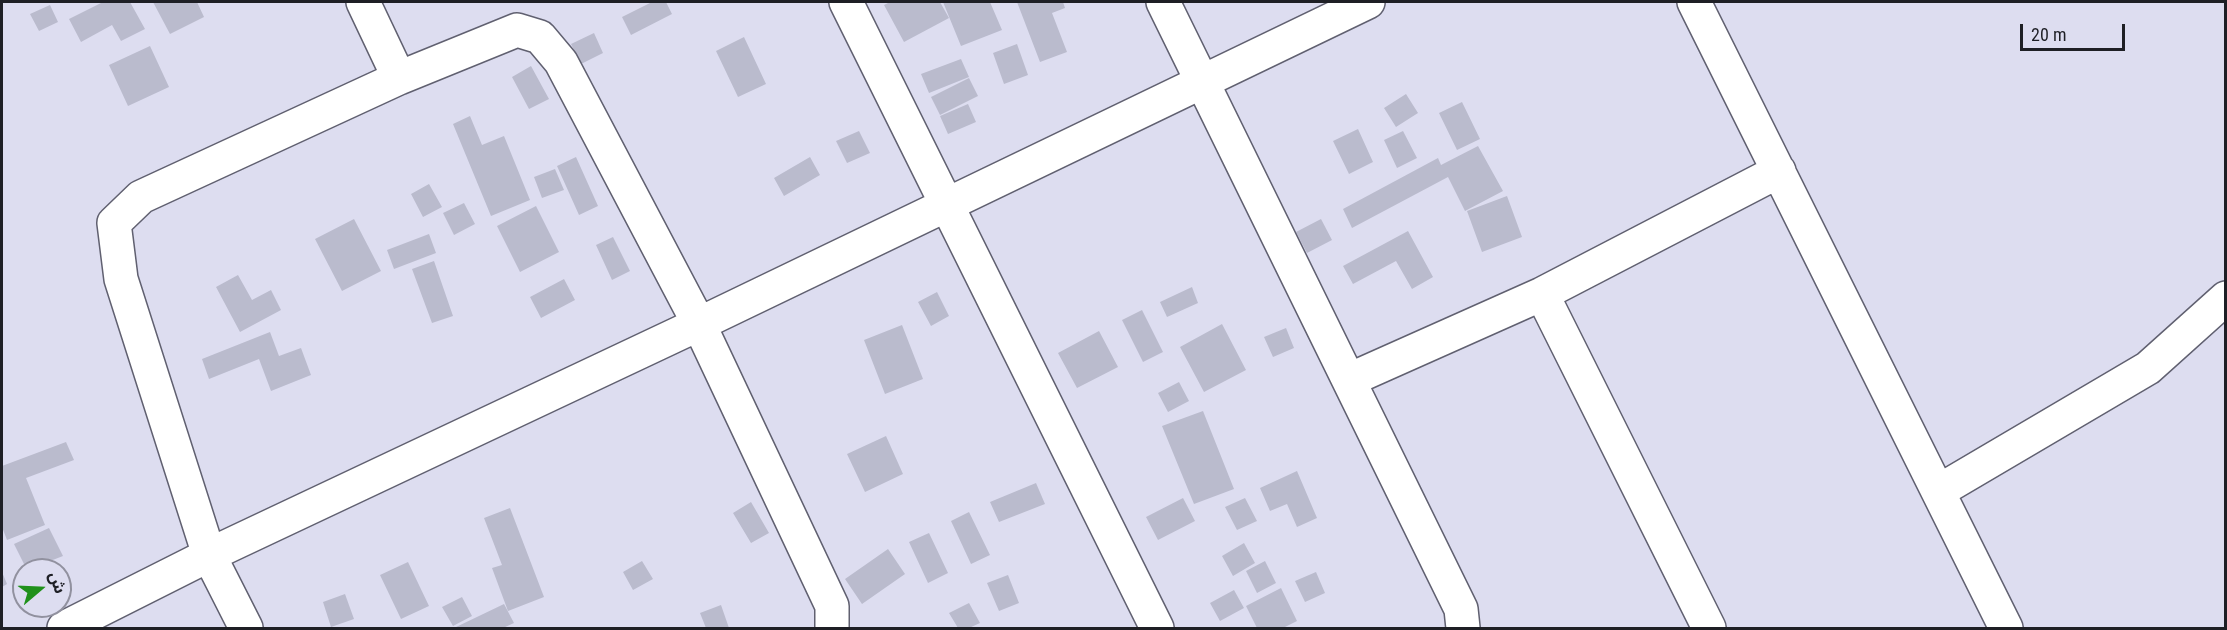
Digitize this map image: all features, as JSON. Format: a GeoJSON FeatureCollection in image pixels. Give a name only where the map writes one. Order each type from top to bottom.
{"type":"FeatureCollection","features":[{"type":"Feature","properties":{"kind":"street"},"geometry":{"type":"LineString","coordinates":[[363,2],[399,78]]}},
{"type":"Feature","properties":{"kind":"street"},"geometry":{"type":"LineString","coordinates":[[846,2],[1156,628]]}},
{"type":"Feature","properties":{"kind":"street"},"geometry":{"type":"LineString","coordinates":[[1163,2],[1461,609],[1463,628]]}},
{"type":"Feature","properties":{"kind":"street"},"geometry":{"type":"LineString","coordinates":[[64,628],[209,555],[699,324],[1368,2]]}},
{"type":"Feature","properties":{"kind":"street"},"geometry":{"type":"LineString","coordinates":[[1694,2],[2006,628]]}},
{"type":"Feature","properties":{"kind":"street"},"geometry":{"type":"LineString","coordinates":[[246,628],[209,555],[121,279],[114,223],[141,197],[399,78],[517,30],[540,37],[561,62],[699,324],[832,606],[832,628]]}},
{"type":"Feature","properties":{"kind":"street"},"geometry":{"type":"LineString","coordinates":[[1348,380],[1542,294],[1779,171]]}},
{"type":"Feature","properties":{"kind":"street"},"geometry":{"type":"LineString","coordinates":[[1542,294],[1709,628]]}},
{"type":"Feature","properties":{"kind":"street"},"geometry":{"type":"LineString","coordinates":[[1939,490],[2148,368],[2226,298]]}},
{"type":"Feature","properties":{"kind":"building"},"geometry":{"type":"Polygon","coordinates":[[[103,2],[130,2],[145,29],[121,41],[112,25],[81,42],[69,19],[103,2]]]}},
{"type":"Feature","properties":{"kind":"building"},"geometry":{"type":"Polygon","coordinates":[[[153,2],[197,2],[204,17],[170,34],[153,2]]]}},
{"type":"Feature","properties":{"kind":"building"},"geometry":{"type":"Polygon","coordinates":[[[652,2],[666,2],[672,14],[631,35],[622,17],[652,2]]]}},
{"type":"Feature","properties":{"kind":"building"},"geometry":{"type":"Polygon","coordinates":[[[890,2],[940,2],[949,18],[904,42],[884,5],[890,2]]]}},
{"type":"Feature","properties":{"kind":"building"},"geometry":{"type":"Polygon","coordinates":[[[943,2],[990,2],[1002,30],[961,46],[943,2]]]}},
{"type":"Feature","properties":{"kind":"building"},"geometry":{"type":"Polygon","coordinates":[[[1017,2],[1063,2],[1065,8],[1052,13],[1067,52],[1040,62],[1017,2]]]}},
{"type":"Feature","properties":{"kind":"building"},"geometry":{"type":"Polygon","coordinates":[[[50,5],[58,22],[39,31],[30,14],[50,5]]]}},
{"type":"Feature","properties":{"kind":"building"},"geometry":{"type":"Polygon","coordinates":[[[594,33],[603,53],[581,64],[571,44],[594,33]]]}},
{"type":"Feature","properties":{"kind":"building"},"geometry":{"type":"Polygon","coordinates":[[[744,37],[766,84],[738,97],[716,51],[744,37]]]}},
{"type":"Feature","properties":{"kind":"building"},"geometry":{"type":"Polygon","coordinates":[[[1017,44],[1028,75],[1004,84],[993,53],[1017,44]]]}},
{"type":"Feature","properties":{"kind":"building"},"geometry":{"type":"Polygon","coordinates":[[[150,46],[169,87],[128,106],[109,65],[150,46]]]}},
{"type":"Feature","properties":{"kind":"building"},"geometry":{"type":"Polygon","coordinates":[[[961,59],[969,77],[929,93],[921,74],[961,59]]]}},
{"type":"Feature","properties":{"kind":"building"},"geometry":{"type":"Polygon","coordinates":[[[531,66],[549,99],[529,109],[512,77],[531,66]]]}},
{"type":"Feature","properties":{"kind":"building"},"geometry":{"type":"Polygon","coordinates":[[[969,78],[978,96],[940,115],[931,97],[969,78]]]}},
{"type":"Feature","properties":{"kind":"building"},"geometry":{"type":"Polygon","coordinates":[[[1406,94],[1418,113],[1396,127],[1384,108],[1406,94]]]}},
{"type":"Feature","properties":{"kind":"building"},"geometry":{"type":"Polygon","coordinates":[[[1462,102],[1480,139],[1457,150],[1439,113],[1462,102]]]}},
{"type":"Feature","properties":{"kind":"building"},"geometry":{"type":"Polygon","coordinates":[[[968,104],[976,122],[948,134],[940,116],[968,104]]]}},
{"type":"Feature","properties":{"kind":"building"},"geometry":{"type":"Polygon","coordinates":[[[470,116],[482,145],[504,136],[530,200],[491,216],[453,124],[470,116]]]}},
{"type":"Feature","properties":{"kind":"building"},"geometry":{"type":"Polygon","coordinates":[[[1358,129],[1373,162],[1349,174],[1333,141],[1358,129]]]}},
{"type":"Feature","properties":{"kind":"building"},"geometry":{"type":"Polygon","coordinates":[[[859,131],[870,153],[847,163],[836,141],[859,131]]]}},
{"type":"Feature","properties":{"kind":"building"},"geometry":{"type":"Polygon","coordinates":[[[1403,131],[1417,158],[1397,168],[1384,140],[1403,131]]]}},
{"type":"Feature","properties":{"kind":"building"},"geometry":{"type":"Polygon","coordinates":[[[1478,146],[1503,191],[1465,211],[1448,177],[1352,228],[1343,209],[1438,158],[1441,165],[1478,146]]]}},
{"type":"Feature","properties":{"kind":"building"},"geometry":{"type":"Polygon","coordinates":[[[576,157],[598,206],[579,215],[557,166],[576,157]]]}},
{"type":"Feature","properties":{"kind":"building"},"geometry":{"type":"Polygon","coordinates":[[[810,157],[820,175],[784,196],[774,178],[810,157]]]}},
{"type":"Feature","properties":{"kind":"building"},"geometry":{"type":"Polygon","coordinates":[[[555,169],[564,190],[542,198],[534,177],[555,169]]]}},
{"type":"Feature","properties":{"kind":"building"},"geometry":{"type":"Polygon","coordinates":[[[429,184],[442,207],[423,217],[411,194],[429,184]]]}},
{"type":"Feature","properties":{"kind":"building"},"geometry":{"type":"Polygon","coordinates":[[[1507,196],[1522,237],[1482,252],[1467,211],[1507,196]]]}},
{"type":"Feature","properties":{"kind":"building"},"geometry":{"type":"Polygon","coordinates":[[[464,203],[475,224],[454,235],[443,213],[464,203]]]}},
{"type":"Feature","properties":{"kind":"building"},"geometry":{"type":"Polygon","coordinates":[[[536,206],[559,252],[520,272],[497,226],[536,206]]]}},
{"type":"Feature","properties":{"kind":"building"},"geometry":{"type":"Polygon","coordinates":[[[354,219],[381,271],[342,291],[315,239],[354,219]]]}},
{"type":"Feature","properties":{"kind":"building"},"geometry":{"type":"Polygon","coordinates":[[[1321,219],[1332,240],[1307,253],[1296,232],[1321,219]]]}},
{"type":"Feature","properties":{"kind":"building"},"geometry":{"type":"Polygon","coordinates":[[[1408,231],[1433,277],[1412,289],[1396,261],[1353,284],[1343,266],[1408,231]]]}},
{"type":"Feature","properties":{"kind":"building"},"geometry":{"type":"Polygon","coordinates":[[[429,234],[436,253],[394,269],[387,250],[429,234]]]}},
{"type":"Feature","properties":{"kind":"building"},"geometry":{"type":"Polygon","coordinates":[[[613,237],[630,271],[612,280],[596,245],[613,237]]]}},
{"type":"Feature","properties":{"kind":"building"},"geometry":{"type":"Polygon","coordinates":[[[434,261],[453,316],[432,323],[412,269],[434,261]]]}},
{"type":"Feature","properties":{"kind":"building"},"geometry":{"type":"Polygon","coordinates":[[[238,275],[252,300],[271,290],[281,310],[240,332],[216,287],[238,275]]]}},
{"type":"Feature","properties":{"kind":"building"},"geometry":{"type":"Polygon","coordinates":[[[564,279],[575,300],[541,318],[530,297],[564,279]]]}},
{"type":"Feature","properties":{"kind":"building"},"geometry":{"type":"Polygon","coordinates":[[[1192,287],[1198,303],[1167,317],[1160,302],[1192,287]]]}},
{"type":"Feature","properties":{"kind":"building"},"geometry":{"type":"Polygon","coordinates":[[[937,292],[949,316],[931,326],[918,302],[937,292]]]}},
{"type":"Feature","properties":{"kind":"building"},"geometry":{"type":"Polygon","coordinates":[[[1142,310],[1163,352],[1143,362],[1122,320],[1142,310]]]}},
{"type":"Feature","properties":{"kind":"building"},"geometry":{"type":"Polygon","coordinates":[[[1222,324],[1246,370],[1204,392],[1180,347],[1222,324]]]}},
{"type":"Feature","properties":{"kind":"building"},"geometry":{"type":"Polygon","coordinates":[[[902,325],[923,379],[885,394],[864,340],[902,325]]]}},
{"type":"Feature","properties":{"kind":"building"},"geometry":{"type":"Polygon","coordinates":[[[1286,328],[1294,348],[1273,357],[1264,337],[1286,328]]]}},
{"type":"Feature","properties":{"kind":"building"},"geometry":{"type":"Polygon","coordinates":[[[1099,331],[1118,367],[1077,388],[1058,353],[1099,331]]]}},
{"type":"Feature","properties":{"kind":"building"},"geometry":{"type":"Polygon","coordinates":[[[270,332],[279,356],[301,348],[311,375],[271,391],[259,359],[209,379],[202,359],[270,332]]]}},
{"type":"Feature","properties":{"kind":"building"},"geometry":{"type":"Polygon","coordinates":[[[1179,382],[1189,401],[1168,412],[1158,393],[1179,382]]]}},
{"type":"Feature","properties":{"kind":"building"},"geometry":{"type":"Polygon","coordinates":[[[1203,411],[1234,489],[1194,504],[1162,426],[1203,411]]]}},
{"type":"Feature","properties":{"kind":"building"},"geometry":{"type":"Polygon","coordinates":[[[886,436],[903,474],[865,492],[847,454],[886,436]]]}},
{"type":"Feature","properties":{"kind":"building"},"geometry":{"type":"Polygon","coordinates":[[[66,442],[74,460],[26,478],[45,525],[7,540],[2,527],[2,466],[66,442]]]}},
{"type":"Feature","properties":{"kind":"building"},"geometry":{"type":"Polygon","coordinates":[[[1297,471],[1317,518],[1297,527],[1287,504],[1270,511],[1260,488],[1297,471]]]}},
{"type":"Feature","properties":{"kind":"building"},"geometry":{"type":"Polygon","coordinates":[[[1036,483],[1045,504],[999,522],[990,502],[1036,483]]]}},
{"type":"Feature","properties":{"kind":"building"},"geometry":{"type":"Polygon","coordinates":[[[1183,498],[1195,521],[1158,540],[1146,517],[1183,498]]]}},
{"type":"Feature","properties":{"kind":"building"},"geometry":{"type":"Polygon","coordinates":[[[1245,498],[1257,521],[1237,530],[1225,507],[1245,498]]]}},
{"type":"Feature","properties":{"kind":"building"},"geometry":{"type":"Polygon","coordinates":[[[751,502],[769,533],[751,543],[733,513],[751,502]]]}},
{"type":"Feature","properties":{"kind":"building"},"geometry":{"type":"Polygon","coordinates":[[[510,508],[544,597],[508,611],[492,568],[502,565],[484,518],[510,508]]]}},
{"type":"Feature","properties":{"kind":"building"},"geometry":{"type":"Polygon","coordinates":[[[969,512],[990,555],[971,564],[951,521],[969,512]]]}},
{"type":"Feature","properties":{"kind":"building"},"geometry":{"type":"Polygon","coordinates":[[[49,528],[63,556],[21,558],[14,544],[49,528]]]}},
{"type":"Feature","properties":{"kind":"building"},"geometry":{"type":"Polygon","coordinates":[[[929,533],[948,573],[928,583],[909,542],[929,533]]]}},
{"type":"Feature","properties":{"kind":"building"},"geometry":{"type":"Polygon","coordinates":[[[1244,543],[1255,563],[1233,576],[1222,556],[1244,543]]]}},
{"type":"Feature","properties":{"kind":"building"},"geometry":{"type":"Polygon","coordinates":[[[888,549],[905,574],[862,604],[845,579],[888,549]]]}},
{"type":"Feature","properties":{"kind":"building"},"geometry":{"type":"Polygon","coordinates":[[[642,561],[653,579],[633,590],[623,572],[642,561]]]}},
{"type":"Feature","properties":{"kind":"building"},"geometry":{"type":"Polygon","coordinates":[[[1265,561],[1276,583],[1257,593],[1246,571],[1265,561]]]}},
{"type":"Feature","properties":{"kind":"building"},"geometry":{"type":"Polygon","coordinates":[[[408,562],[429,606],[401,619],[380,575],[408,562]]]}},
{"type":"Feature","properties":{"kind":"building"},"geometry":{"type":"Polygon","coordinates":[[[2,572],[7,584],[2,587],[2,572]]]}},
{"type":"Feature","properties":{"kind":"building"},"geometry":{"type":"Polygon","coordinates":[[[1316,572],[1325,593],[1305,602],[1295,581],[1316,572]]]}},
{"type":"Feature","properties":{"kind":"building"},"geometry":{"type":"Polygon","coordinates":[[[1008,575],[1019,603],[999,611],[987,583],[1008,575]]]}},
{"type":"Feature","properties":{"kind":"building"},"geometry":{"type":"Polygon","coordinates":[[[1281,588],[1297,621],[1283,628],[1257,628],[1246,606],[1281,588]]]}},
{"type":"Feature","properties":{"kind":"building"},"geometry":{"type":"Polygon","coordinates":[[[1234,590],[1244,608],[1220,621],[1210,603],[1234,590]]]}},
{"type":"Feature","properties":{"kind":"building"},"geometry":{"type":"Polygon","coordinates":[[[345,594],[354,619],[331,627],[323,602],[345,594]]]}},
{"type":"Feature","properties":{"kind":"building"},"geometry":{"type":"Polygon","coordinates":[[[462,597],[472,616],[453,626],[442,607],[462,597]]]}},
{"type":"Feature","properties":{"kind":"building"},"geometry":{"type":"Polygon","coordinates":[[[969,603],[980,623],[969,628],[958,628],[949,613],[969,603]]]}},
{"type":"Feature","properties":{"kind":"building"},"geometry":{"type":"Polygon","coordinates":[[[504,604],[514,623],[503,628],[454,628],[504,604]]]}},
{"type":"Feature","properties":{"kind":"building"},"geometry":{"type":"Polygon","coordinates":[[[721,605],[729,628],[706,628],[700,613],[721,605]]]}}]}
